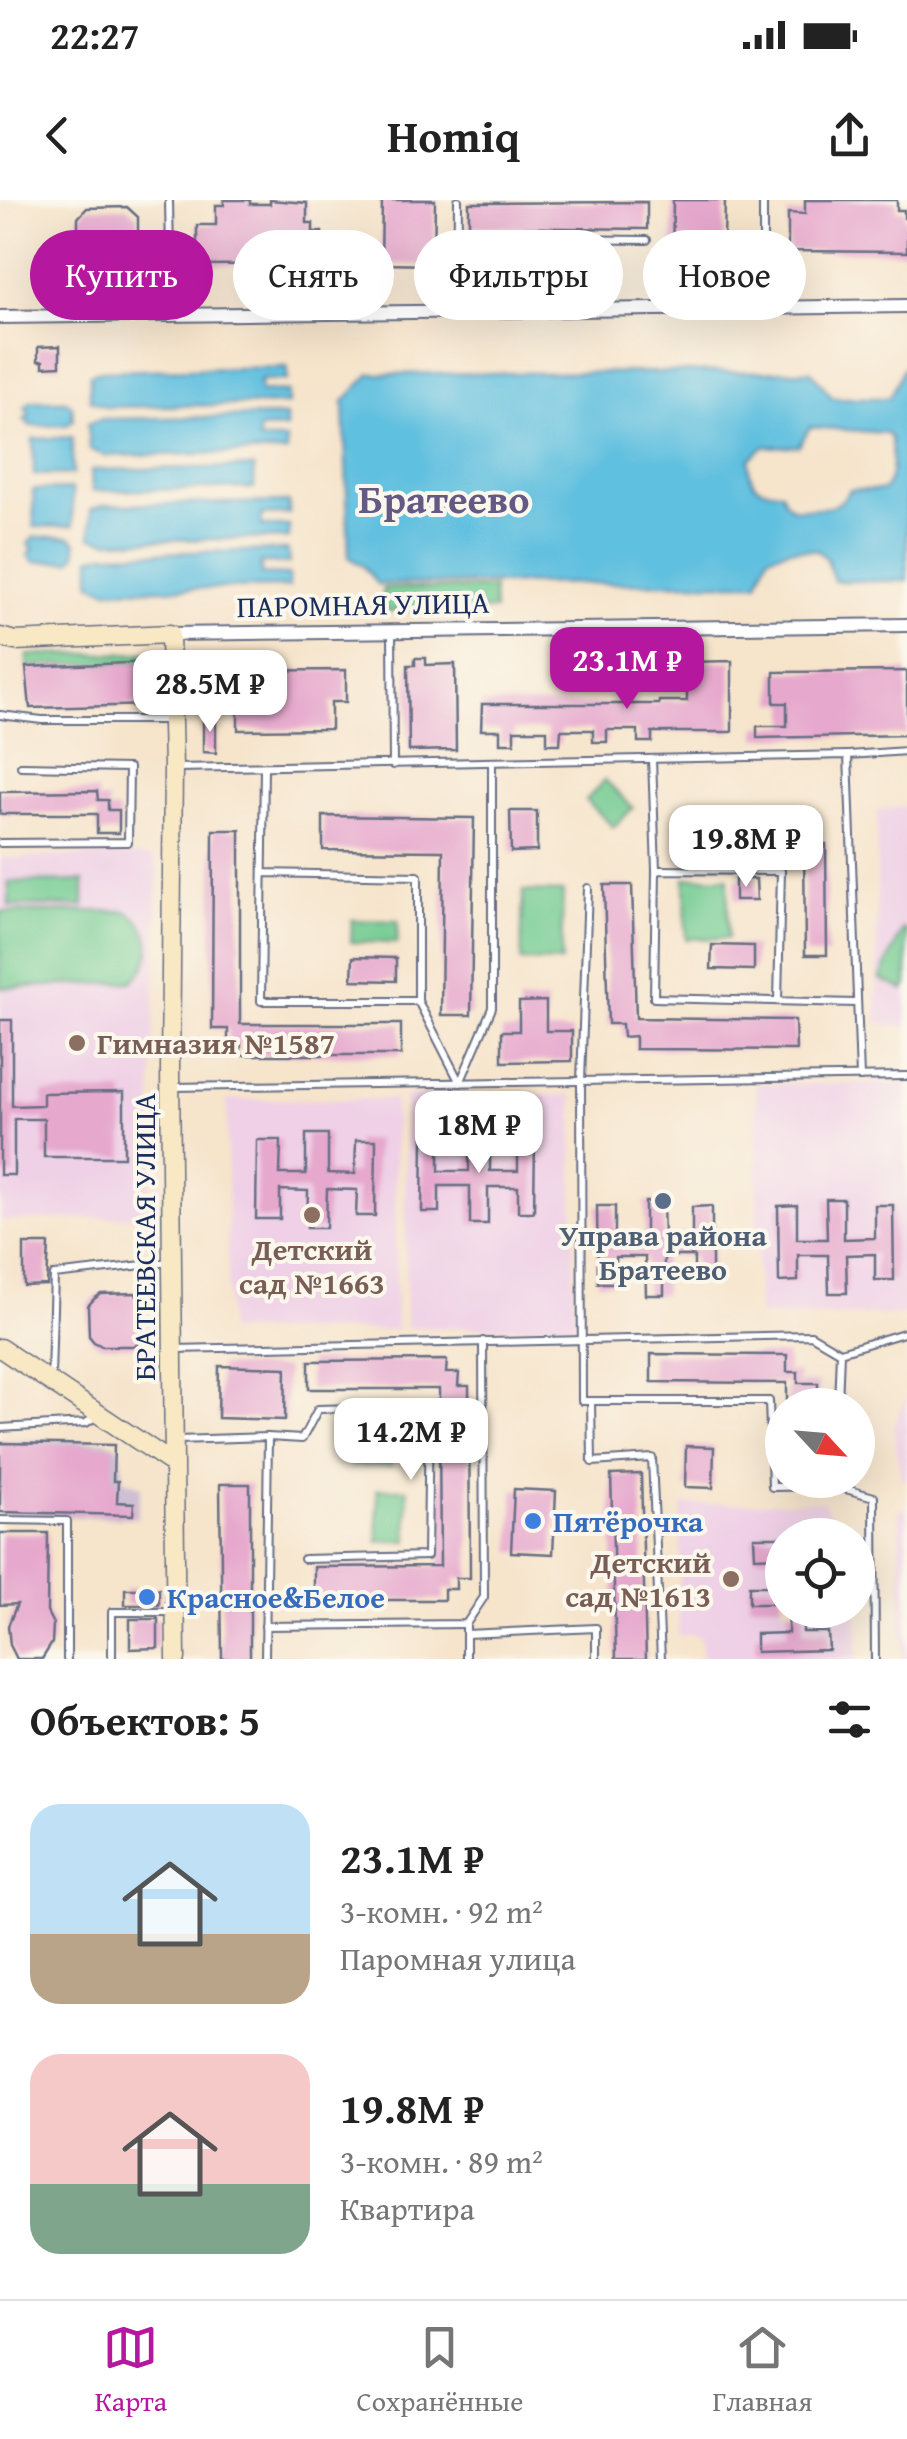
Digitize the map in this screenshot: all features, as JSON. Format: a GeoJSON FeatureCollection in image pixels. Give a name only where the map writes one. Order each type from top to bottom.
{"type":"FeatureCollection","features":[{"type":"Feature","properties":{"kind":"street"},"geometry":{"type":"LineString","coordinates":[[806,307],[907,306]]}},
{"type":"Feature","properties":{"kind":"street"},"geometry":{"type":"LineString","coordinates":[[213,314],[414,312]]}},
{"type":"Feature","properties":{"kind":"street"},"geometry":{"type":"LineString","coordinates":[[0,317],[30,317]]}},
{"type":"Feature","properties":{"kind":"street","name":"ПАРОМНАЯ УЛИЦА"},"geometry":{"type":"LineString","coordinates":[[0,637],[15,641],[170,634],[907,625]]}},
{"type":"Feature","properties":{"kind":"street","name":"БРАТЕЕВСКАЯ УЛИЦА"},"geometry":{"type":"LineString","coordinates":[[170,634],[176,1659]]}},
{"type":"Feature","properties":{"kind":"street"},"geometry":{"type":"LineString","coordinates":[[0,1348],[172,1463]]}},
{"type":"Feature","properties":{"kind":"lane"},"geometry":{"type":"LineString","coordinates":[[169,200],[170,230]]}},
{"type":"Feature","properties":{"kind":"lane"},"geometry":{"type":"LineString","coordinates":[[458,200],[458,230]]}},
{"type":"Feature","properties":{"kind":"lane"},"geometry":{"type":"LineString","coordinates":[[763,200],[763,230]]}},
{"type":"Feature","properties":{"kind":"lane"},"geometry":{"type":"LineString","coordinates":[[392,631],[393,766]]}},
{"type":"Feature","properties":{"kind":"lane"},"geometry":{"type":"LineString","coordinates":[[0,715],[42,720],[172,720]]}},
{"type":"Feature","properties":{"kind":"lane"},"geometry":{"type":"LineString","coordinates":[[173,768],[492,764],[907,751]]}},
{"type":"Feature","properties":{"kind":"lane"},"geometry":{"type":"LineString","coordinates":[[848,755],[860,1077]]}},
{"type":"Feature","properties":{"kind":"lane"},"geometry":{"type":"LineString","coordinates":[[652,759],[656,870],[654,998],[856,1003]]}},
{"type":"Feature","properties":{"kind":"lane"},"geometry":{"type":"LineString","coordinates":[[460,1083],[492,1008],[492,764]]}},
{"type":"Feature","properties":{"kind":"lane"},"geometry":{"type":"LineString","coordinates":[[0,843],[128,842],[129,768],[21,766]]}},
{"type":"Feature","properties":{"kind":"lane"},"geometry":{"type":"LineString","coordinates":[[264,767],[261,1001],[418,1001]]}},
{"type":"Feature","properties":{"kind":"lane"},"geometry":{"type":"LineString","coordinates":[[656,870],[781,871],[778,1001]]}},
{"type":"Feature","properties":{"kind":"lane"},"geometry":{"type":"LineString","coordinates":[[263,874],[418,876],[418,1001],[460,1083]]}},
{"type":"Feature","properties":{"kind":"lane"},"geometry":{"type":"LineString","coordinates":[[588,888],[581,1081],[582,1402],[765,1401]]}},
{"type":"Feature","properties":{"kind":"lane"},"geometry":{"type":"LineString","coordinates":[[170,1088],[907,1076]]}},
{"type":"Feature","properties":{"kind":"lane"},"geometry":{"type":"LineString","coordinates":[[51,1382],[54,1275],[172,1262]]}},
{"type":"Feature","properties":{"kind":"lane"},"geometry":{"type":"LineString","coordinates":[[172,1349],[812,1335],[840,1352],[907,1332]]}},
{"type":"Feature","properties":{"kind":"lane"},"geometry":{"type":"LineString","coordinates":[[466,1659],[466,1624],[484,1596],[483,1341]]}},
{"type":"Feature","properties":{"kind":"lane"},"geometry":{"type":"LineString","coordinates":[[839,1388],[840,1352]]}},
{"type":"Feature","properties":{"kind":"lane"},"geometry":{"type":"LineString","coordinates":[[590,1401],[592,1462],[652,1458],[662,1659]]}},
{"type":"Feature","properties":{"kind":"lane"},"geometry":{"type":"LineString","coordinates":[[172,1440],[302,1439],[318,1409],[429,1406],[427,1556],[304,1559]]}},
{"type":"Feature","properties":{"kind":"lane"},"geometry":{"type":"LineString","coordinates":[[0,1428],[86,1423],[98,1414]]}},
{"type":"Feature","properties":{"kind":"lane"},"geometry":{"type":"LineString","coordinates":[[265,1659],[268,1437]]}},
{"type":"Feature","properties":{"kind":"lane"},"geometry":{"type":"LineString","coordinates":[[874,1498],[875,1659]]}},
{"type":"Feature","properties":{"kind":"lane"},"geometry":{"type":"LineString","coordinates":[[0,1520],[72,1521],[67,1659]]}},
{"type":"Feature","properties":{"kind":"lane"},"geometry":{"type":"LineString","coordinates":[[112,1658],[112,1612],[175,1612]]}},
{"type":"Feature","properties":{"kind":"lane"},"geometry":{"type":"LineString","coordinates":[[265,1626],[466,1624]]}},
{"type":"Feature","properties":{"kind":"lane"},"geometry":{"type":"LineString","coordinates":[[466,1634],[596,1628],[596,1659]]}},
{"type":"Feature","properties":{"kind":"shaded area"},"geometry":{"type":"Polygon","coordinates":[[[907,806],[907,1027],[877,1023],[877,810],[907,806]]]}},
{"type":"Feature","properties":{"kind":"shaded area","name":"Гимназия №1587"},"geometry":{"type":"Polygon","coordinates":[[[152,857],[158,871],[149,1216],[0,1221],[0,858],[152,857]]]}},
{"type":"Feature","properties":{"kind":"shaded area"},"geometry":{"type":"Polygon","coordinates":[[[907,1083],[907,1315],[758,1316],[756,1084],[907,1083]]]}},
{"type":"Feature","properties":{"kind":"shaded area"},"geometry":{"type":"Polygon","coordinates":[[[573,1095],[574,1327],[406,1328],[405,1096],[573,1095]]]}},
{"type":"Feature","properties":{"kind":"shaded area","name":"Детский сад №1663"},"geometry":{"type":"Polygon","coordinates":[[[395,1099],[396,1330],[228,1331],[227,1100],[395,1099]]]}},
{"type":"Feature","properties":{"kind":"shaded area"},"geometry":{"type":"Polygon","coordinates":[[[907,1396],[907,1482],[901,1479],[893,1426],[907,1396]]]}},
{"type":"Feature","properties":{"kind":"shaded area"},"geometry":{"type":"Polygon","coordinates":[[[0,1440],[107,1441],[120,1447],[124,1480],[142,1486],[137,1518],[0,1515],[0,1440]]]}},
{"type":"Feature","properties":{"kind":"shaded area","name":"Детский сад №1613"},"geometry":{"type":"Polygon","coordinates":[[[823,1501],[832,1518],[765,1518],[765,1628],[858,1628],[857,1659],[702,1659],[701,1638],[695,1634],[678,1636],[682,1505],[823,1501]]]}},
{"type":"Feature","properties":{"kind":"shaded area"},"geometry":{"type":"Polygon","coordinates":[[[899,1510],[907,1510],[907,1659],[903,1659],[899,1510]]]}},
{"type":"Feature","properties":{"kind":"green space"},"geometry":{"type":"Polygon","coordinates":[[[383,588],[493,588],[494,610],[383,611],[383,588]]]}},
{"type":"Feature","properties":{"kind":"green space"},"geometry":{"type":"Polygon","coordinates":[[[158,653],[167,662],[27,667],[28,655],[158,653]]]}},
{"type":"Feature","properties":{"kind":"green space"},"geometry":{"type":"Polygon","coordinates":[[[605,780],[633,808],[613,827],[586,800],[605,780]]]}},
{"type":"Feature","properties":{"kind":"green space"},"geometry":{"type":"Polygon","coordinates":[[[728,877],[728,938],[686,939],[685,878],[728,877]]]}},
{"type":"Feature","properties":{"kind":"green space"},"geometry":{"type":"Polygon","coordinates":[[[84,881],[84,906],[9,906],[9,882],[84,881]]]}},
{"type":"Feature","properties":{"kind":"green space"},"geometry":{"type":"Polygon","coordinates":[[[523,891],[563,892],[561,962],[521,961],[523,891]]]}},
{"type":"Feature","properties":{"kind":"green space"},"geometry":{"type":"Polygon","coordinates":[[[126,911],[143,926],[150,945],[145,965],[131,982],[0,988],[0,912],[126,911]]]}},
{"type":"Feature","properties":{"kind":"green space"},"geometry":{"type":"Polygon","coordinates":[[[352,920],[398,921],[397,943],[351,942],[352,920]]]}},
{"type":"Feature","properties":{"kind":"green space"},"geometry":{"type":"Polygon","coordinates":[[[903,929],[907,931],[904,990],[880,979],[903,929]]]}},
{"type":"Feature","properties":{"kind":"green space"},"geometry":{"type":"Polygon","coordinates":[[[351,1441],[391,1441],[391,1466],[351,1466],[351,1441]]]}},
{"type":"Feature","properties":{"kind":"green space"},"geometry":{"type":"Polygon","coordinates":[[[377,1489],[407,1489],[408,1541],[378,1541],[377,1489]]]}},
{"type":"Feature","properties":{"kind":"water"},"geometry":{"type":"Polygon","coordinates":[[[287,367],[287,380],[260,380],[260,391],[288,392],[288,404],[107,407],[90,400],[90,374],[102,371],[287,367]]]}},
{"type":"Feature","properties":{"kind":"water"},"geometry":{"type":"Polygon","coordinates":[[[903,369],[907,369],[907,581],[834,581],[827,559],[817,550],[790,549],[768,556],[758,583],[377,584],[364,567],[349,557],[344,401],[370,374],[811,371],[833,398],[889,398],[903,369]],[[810,427],[799,446],[763,447],[749,459],[750,475],[765,490],[781,491],[792,508],[832,506],[850,490],[883,490],[887,485],[892,458],[891,438],[885,433],[810,427]]]}},
{"type":"Feature","properties":{"kind":"water"},"geometry":{"type":"Polygon","coordinates":[[[31,401],[66,401],[72,406],[73,420],[67,425],[31,426],[24,419],[30,414],[25,408],[31,401]]]}},
{"type":"Feature","properties":{"kind":"water"},"geometry":{"type":"Polygon","coordinates":[[[286,416],[286,428],[259,429],[259,440],[286,440],[287,452],[105,456],[89,449],[88,423],[101,419],[286,416]]]}},
{"type":"Feature","properties":{"kind":"water"},"geometry":{"type":"Polygon","coordinates":[[[72,437],[73,474],[34,475],[33,439],[72,437]]]}},
{"type":"Feature","properties":{"kind":"water"},"geometry":{"type":"Polygon","coordinates":[[[254,467],[254,488],[92,491],[91,470],[254,467]]]}},
{"type":"Feature","properties":{"kind":"water"},"geometry":{"type":"Polygon","coordinates":[[[72,489],[73,526],[34,527],[33,490],[72,489]]]}},
{"type":"Feature","properties":{"kind":"water"},"geometry":{"type":"Polygon","coordinates":[[[289,502],[289,514],[261,515],[262,526],[289,526],[289,538],[108,541],[91,537],[91,509],[103,505],[289,502]]]}},
{"type":"Feature","properties":{"kind":"water"},"geometry":{"type":"Polygon","coordinates":[[[34,537],[70,537],[76,542],[76,556],[70,561],[34,562],[28,555],[33,549],[28,544],[34,537]]]}},
{"type":"Feature","properties":{"kind":"water"},"geometry":{"type":"Polygon","coordinates":[[[288,550],[289,563],[261,563],[261,574],[289,575],[289,587],[106,590],[91,583],[91,558],[103,554],[288,550]]]}},
{"type":"Feature","properties":{"kind":"building"},"geometry":{"type":"Polygon","coordinates":[[[224,200],[250,200],[250,204],[270,204],[270,200],[307,203],[307,223],[313,223],[313,230],[233,230],[233,265],[213,265],[213,230],[197,230],[197,225],[216,225],[216,205],[224,205],[224,200]]]}},
{"type":"Feature","properties":{"kind":"building"},"geometry":{"type":"Polygon","coordinates":[[[382,200],[435,200],[435,230],[414,230],[414,265],[394,264],[394,230],[382,230],[382,200]]]}},
{"type":"Feature","properties":{"kind":"building"},"geometry":{"type":"Polygon","coordinates":[[[673,200],[725,200],[724,230],[673,230],[673,200]]]}},
{"type":"Feature","properties":{"kind":"building"},"geometry":{"type":"Polygon","coordinates":[[[805,200],[897,200],[897,210],[904,210],[907,218],[907,252],[806,251],[806,230],[788,230],[788,213],[805,214],[805,200]]]}},
{"type":"Feature","properties":{"kind":"building"},"geometry":{"type":"Polygon","coordinates":[[[647,202],[647,229],[469,227],[469,203],[647,202]]]}},
{"type":"Feature","properties":{"kind":"building"},"geometry":{"type":"Polygon","coordinates":[[[127,207],[138,217],[138,230],[78,230],[78,218],[87,208],[127,207]]]}},
{"type":"Feature","properties":{"kind":"building"},"geometry":{"type":"Polygon","coordinates":[[[60,346],[60,366],[43,367],[43,361],[38,361],[38,347],[60,346]]]}},
{"type":"Feature","properties":{"kind":"building"},"geometry":{"type":"Polygon","coordinates":[[[415,658],[426,658],[426,665],[455,664],[456,750],[409,751],[408,665],[415,665],[415,658]]]}},
{"type":"Feature","properties":{"kind":"building"},"geometry":{"type":"Polygon","coordinates":[[[732,661],[732,732],[652,732],[652,742],[638,742],[638,730],[607,730],[607,742],[593,742],[593,730],[561,730],[560,744],[547,744],[547,730],[514,730],[514,743],[500,743],[500,730],[481,730],[482,704],[687,701],[687,662],[732,661]]]}},
{"type":"Feature","properties":{"kind":"building"},"geometry":{"type":"Polygon","coordinates":[[[153,662],[155,705],[30,708],[26,667],[153,662]]]}},
{"type":"Feature","properties":{"kind":"building"},"geometry":{"type":"Polygon","coordinates":[[[346,670],[346,702],[331,702],[331,729],[238,730],[238,703],[225,703],[225,671],[346,670]]]}},
{"type":"Feature","properties":{"kind":"building"},"geometry":{"type":"Polygon","coordinates":[[[907,671],[907,735],[757,738],[757,726],[787,726],[787,703],[774,703],[774,672],[907,671]]]}},
{"type":"Feature","properties":{"kind":"building"},"geometry":{"type":"Polygon","coordinates":[[[203,718],[216,718],[216,753],[203,752],[203,718]]]}},
{"type":"Feature","properties":{"kind":"building"},"geometry":{"type":"Polygon","coordinates":[[[97,791],[98,800],[108,800],[108,810],[119,810],[119,833],[97,833],[97,814],[0,814],[0,792],[97,791]]]}},
{"type":"Feature","properties":{"kind":"building"},"geometry":{"type":"Polygon","coordinates":[[[510,811],[537,811],[537,851],[511,852],[510,811]]]}},
{"type":"Feature","properties":{"kind":"building"},"geometry":{"type":"Polygon","coordinates":[[[323,816],[474,818],[471,1015],[441,1015],[443,851],[323,850],[323,816]]]}},
{"type":"Feature","properties":{"kind":"building"},"geometry":{"type":"Polygon","coordinates":[[[804,817],[804,827],[818,827],[818,844],[826,844],[827,955],[805,955],[804,842],[684,843],[684,818],[804,817]]]}},
{"type":"Feature","properties":{"kind":"building"},"geometry":{"type":"Polygon","coordinates":[[[213,830],[240,830],[240,1024],[401,1024],[401,1055],[241,1055],[241,1042],[228,1042],[228,1029],[212,1029],[213,830]]]}},
{"type":"Feature","properties":{"kind":"building"},"geometry":{"type":"Polygon","coordinates":[[[735,879],[756,879],[757,900],[735,900],[735,879]]]}},
{"type":"Feature","properties":{"kind":"building"},"geometry":{"type":"Polygon","coordinates":[[[604,885],[632,885],[636,1018],[795,1020],[796,1050],[635,1049],[635,1036],[623,1037],[622,1024],[608,1024],[604,885]]]}},
{"type":"Feature","properties":{"kind":"building"},"geometry":{"type":"Polygon","coordinates":[[[712,945],[754,946],[754,970],[711,969],[712,945]]]}},
{"type":"Feature","properties":{"kind":"building"},"geometry":{"type":"Polygon","coordinates":[[[353,957],[396,958],[396,981],[352,980],[353,957]]]}},
{"type":"Feature","properties":{"kind":"building"},"geometry":{"type":"Polygon","coordinates":[[[546,1001],[546,1031],[572,1031],[572,1061],[502,1062],[502,1031],[519,1031],[519,1002],[546,1001]]]}},
{"type":"Feature","properties":{"kind":"building"},"geometry":{"type":"Polygon","coordinates":[[[0,1020],[12,1020],[12,1106],[43,1105],[43,1093],[124,1092],[124,1157],[44,1157],[44,1119],[14,1119],[14,1175],[0,1175],[0,1020]]]}},
{"type":"Feature","properties":{"kind":"building"},"geometry":{"type":"Polygon","coordinates":[[[469,1133],[490,1133],[490,1171],[518,1171],[518,1138],[535,1138],[534,1212],[518,1212],[518,1187],[488,1187],[488,1224],[470,1224],[470,1186],[439,1186],[439,1212],[422,1212],[423,1138],[439,1138],[439,1171],[469,1171],[469,1133]]]}},
{"type":"Feature","properties":{"kind":"building"},"geometry":{"type":"Polygon","coordinates":[[[306,1134],[328,1134],[328,1173],[355,1174],[356,1140],[376,1140],[375,1216],[356,1216],[357,1190],[327,1189],[326,1228],[307,1228],[308,1191],[280,1190],[280,1219],[256,1219],[257,1140],[281,1140],[280,1174],[306,1174],[306,1134]]]}},
{"type":"Feature","properties":{"kind":"building"},"geometry":{"type":"Polygon","coordinates":[[[826,1199],[844,1199],[844,1239],[875,1238],[875,1205],[893,1205],[894,1280],[875,1280],[875,1254],[846,1255],[847,1293],[829,1293],[828,1255],[798,1255],[798,1281],[779,1282],[778,1206],[797,1205],[797,1239],[827,1239],[826,1199]]]}},
{"type":"Feature","properties":{"kind":"building"},"geometry":{"type":"Polygon","coordinates":[[[645,1202],[663,1202],[664,1240],[692,1240],[692,1207],[712,1206],[712,1281],[694,1281],[694,1256],[664,1256],[664,1295],[646,1295],[645,1257],[616,1257],[616,1283],[598,1283],[597,1206],[615,1206],[615,1241],[645,1241],[645,1202]]]}},
{"type":"Feature","properties":{"kind":"building"},"geometry":{"type":"Polygon","coordinates":[[[24,1244],[49,1244],[47,1285],[24,1286],[24,1244]]]}},
{"type":"Feature","properties":{"kind":"building"},"geometry":{"type":"Polygon","coordinates":[[[135,1293],[144,1304],[145,1334],[141,1342],[135,1346],[102,1346],[94,1342],[89,1336],[88,1306],[101,1294],[135,1293]]]}},
{"type":"Feature","properties":{"kind":"building"},"geometry":{"type":"Polygon","coordinates":[[[651,1354],[787,1355],[787,1372],[798,1372],[798,1383],[818,1383],[818,1388],[787,1388],[787,1383],[651,1382],[651,1354]]]}},
{"type":"Feature","properties":{"kind":"building"},"geometry":{"type":"Polygon","coordinates":[[[447,1360],[446,1373],[459,1373],[458,1386],[469,1386],[470,1578],[456,1578],[456,1589],[444,1589],[444,1600],[314,1600],[314,1567],[440,1566],[436,1424],[439,1389],[309,1389],[309,1361],[447,1360]]]}},
{"type":"Feature","properties":{"kind":"building"},"geometry":{"type":"Polygon","coordinates":[[[219,1366],[286,1368],[285,1420],[218,1418],[219,1366]]]}},
{"type":"Feature","properties":{"kind":"building"},"geometry":{"type":"Polygon","coordinates":[[[0,1443],[114,1445],[117,1502],[134,1503],[133,1515],[0,1512],[0,1443]]]}},
{"type":"Feature","properties":{"kind":"building"},"geometry":{"type":"Polygon","coordinates":[[[686,1446],[714,1447],[713,1488],[685,1487],[686,1446]]]}},
{"type":"Feature","properties":{"kind":"building"},"geometry":{"type":"Polygon","coordinates":[[[641,1474],[646,1659],[616,1659],[611,1475],[641,1474]]]}},
{"type":"Feature","properties":{"kind":"building"},"geometry":{"type":"Polygon","coordinates":[[[220,1484],[250,1484],[250,1659],[222,1659],[220,1484]]]}},
{"type":"Feature","properties":{"kind":"building","name":"Пятёрочка"},"geometry":{"type":"Polygon","coordinates":[[[514,1489],[556,1491],[553,1554],[511,1552],[514,1489]]]}},
{"type":"Feature","properties":{"kind":"building"},"geometry":{"type":"Polygon","coordinates":[[[0,1533],[48,1533],[47,1612],[53,1624],[52,1643],[42,1659],[17,1659],[10,1645],[8,1626],[17,1604],[0,1605],[0,1533]]]}},
{"type":"Feature","properties":{"kind":"building"},"geometry":{"type":"Polygon","coordinates":[[[754,1537],[765,1537],[765,1557],[755,1557],[754,1537]]]}},
{"type":"Feature","properties":{"kind":"building"},"geometry":{"type":"Polygon","coordinates":[[[749,1586],[765,1586],[765,1604],[749,1604],[749,1586]]]}},
{"type":"Feature","properties":{"kind":"building"},"geometry":{"type":"Polygon","coordinates":[[[125,1589],[159,1589],[159,1605],[125,1605],[125,1589]]]}},
{"type":"Feature","properties":{"kind":"building"},"geometry":{"type":"Polygon","coordinates":[[[130,1619],[158,1619],[158,1648],[130,1649],[130,1619]]]}},
{"type":"Feature","properties":{"kind":"building"},"geometry":{"type":"Polygon","coordinates":[[[788,1628],[828,1632],[829,1650],[756,1652],[756,1634],[788,1633],[788,1628]]]}},
{"type":"Feature","properties":{"kind":"place","name":"Гимназия №1587"},"geometry":{"type":"Point","coordinates":[77,1043]}},
{"type":"Feature","properties":{"kind":"place","name":"Управа района Братеево"},"geometry":{"type":"Point","coordinates":[663,1201]}},
{"type":"Feature","properties":{"kind":"place","name":"Детский сад №1663"},"geometry":{"type":"Point","coordinates":[312,1215]}},
{"type":"Feature","properties":{"kind":"place","name":"Пятёрочка"},"geometry":{"type":"Point","coordinates":[533,1521]}},
{"type":"Feature","properties":{"kind":"place","name":"Детский сад №1613"},"geometry":{"type":"Point","coordinates":[731,1579]}},
{"type":"Feature","properties":{"kind":"place","name":"Красное&Белое"},"geometry":{"type":"Point","coordinates":[147,1597]}},
{"type":"Feature","properties":{"kind":"district","name":"Братеево"},"geometry":{"type":"Point","coordinates":[444,498]}}]}
